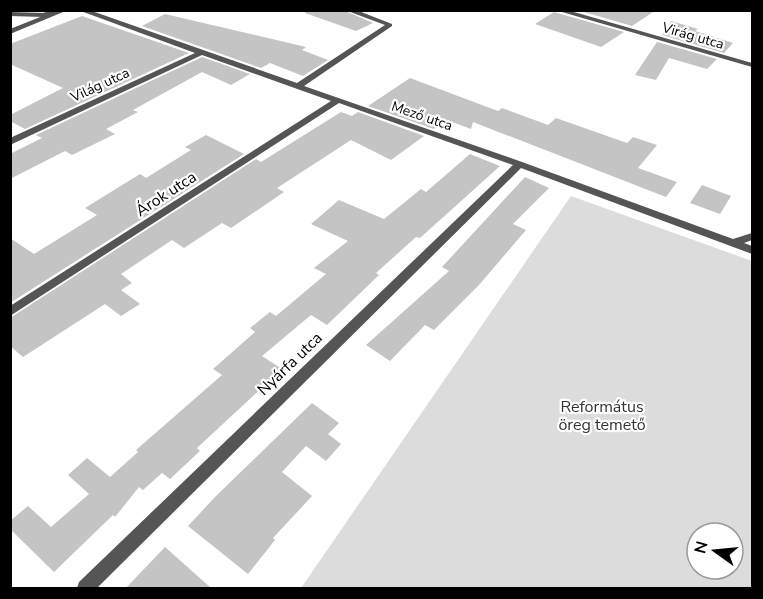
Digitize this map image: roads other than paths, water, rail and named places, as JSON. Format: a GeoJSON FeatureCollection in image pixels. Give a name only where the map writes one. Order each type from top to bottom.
{"type":"FeatureCollection","features":[{"type":"Feature","properties":{"kind":"street"},"geometry":{"type":"LineString","coordinates":[[10,32],[65,10]]}},
{"type":"Feature","properties":{"kind":"street","name":"Mező utca"},"geometry":{"type":"LineString","coordinates":[[81,10],[519,164],[753,250]]}},
{"type":"Feature","properties":{"kind":"street"},"geometry":{"type":"LineString","coordinates":[[298,86],[390,25],[348,10]]}},
{"type":"Feature","properties":{"kind":"street","name":"Virág utca"},"geometry":{"type":"LineString","coordinates":[[558,10],[753,65]]}},
{"type":"Feature","properties":{"kind":"street","name":"Világ utca"},"geometry":{"type":"LineString","coordinates":[[10,142],[202,52]]}},
{"type":"Feature","properties":{"kind":"street","name":"Árok utca"},"geometry":{"type":"LineString","coordinates":[[10,312],[338,101]]}},
{"type":"Feature","properties":{"kind":"street","name":"Nyárfa utca"},"geometry":{"type":"LineString","coordinates":[[85,588],[519,164]]}},
{"type":"Feature","properties":{"kind":"street"},"geometry":{"type":"LineString","coordinates":[[733,243],[753,236]]}},
{"type":"Feature","properties":{"kind":"lane"},"geometry":{"type":"LineString","coordinates":[[10,15],[43,15],[60,10]]}},
{"type":"Feature","properties":{"kind":"lane"},"geometry":{"type":"LineString","coordinates":[[10,15],[31,24]]}},
{"type":"Feature","properties":{"kind":"park label","name":"Református öreg temető"},"geometry":{"type":"Point","coordinates":[602,416]}}]}
